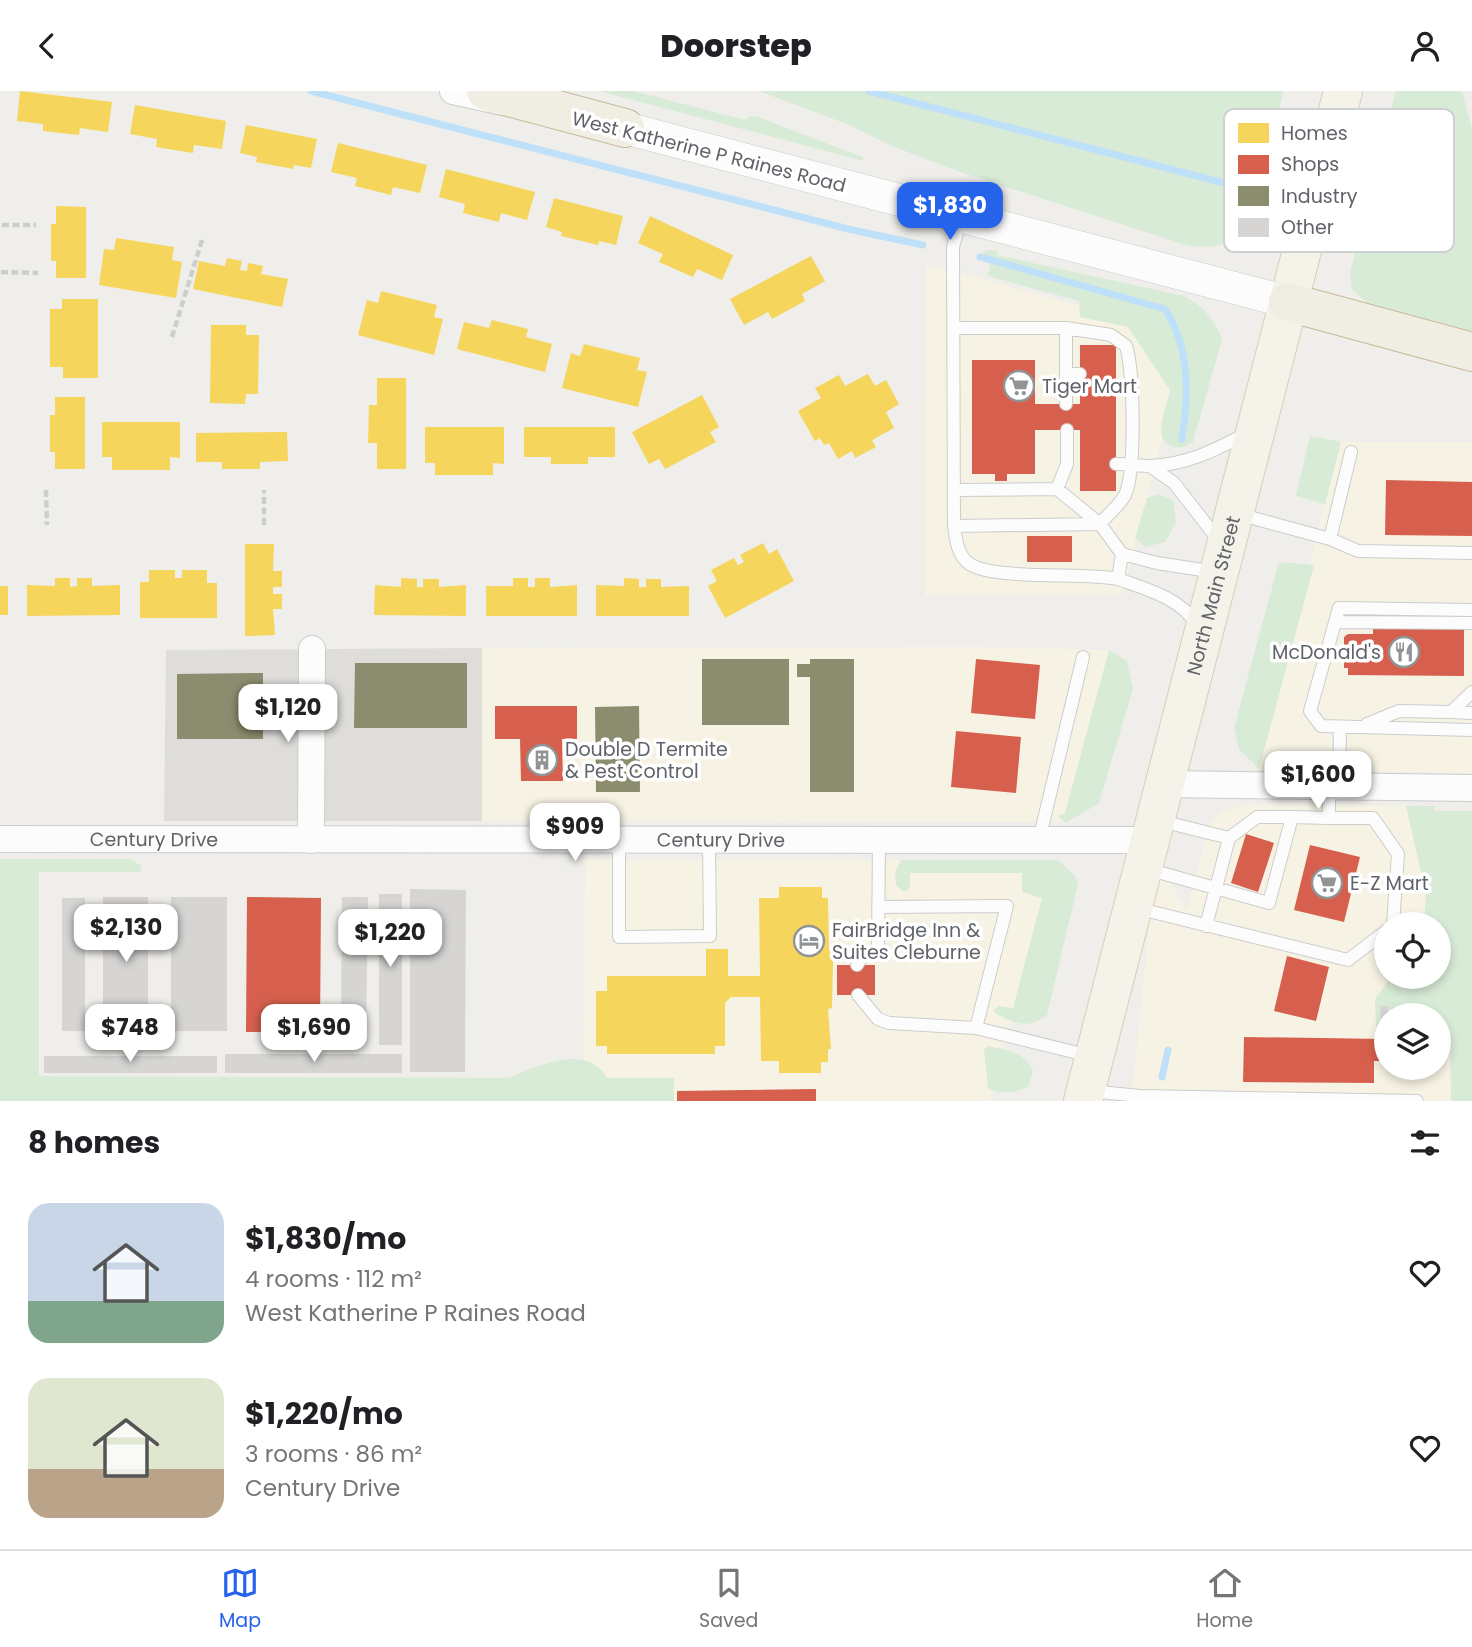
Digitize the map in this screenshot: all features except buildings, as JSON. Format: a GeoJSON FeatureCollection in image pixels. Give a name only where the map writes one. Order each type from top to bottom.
{"type":"FeatureCollection","features":[{"type":"Feature","properties":{"kind":"highway"},"geometry":{"type":"LineString","coordinates":[[486,91],[625,128]]}},
{"type":"Feature","properties":{"kind":"highway"},"geometry":{"type":"LineString","coordinates":[[1289,302],[1472,352]]}},
{"type":"Feature","properties":{"kind":"main road","name":"North Main Street"},"geometry":{"type":"LineString","coordinates":[[1338,109],[1343,91]]}},
{"type":"Feature","properties":{"kind":"main road","name":"North Main Street"},"geometry":{"type":"LineString","coordinates":[[1087,1083],[1302,252]]}},
{"type":"Feature","properties":{"kind":"street","name":"West Katherine P Raines Road"},"geometry":{"type":"LineString","coordinates":[[453,91],[625,128],[1289,302]]}},
{"type":"Feature","properties":{"kind":"street"},"geometry":{"type":"LineString","coordinates":[[311,840],[312,649]]}},
{"type":"Feature","properties":{"kind":"street","name":"Century Drive"},"geometry":{"type":"LineString","coordinates":[[0,839],[1038,841],[1153,828],[1334,787],[1472,788]]}},
{"type":"Feature","properties":{"kind":"lane"},"geometry":{"type":"LineString","coordinates":[[961,218],[953,247],[956,545],[967,562],[985,571],[1003,574],[1093,574],[1118,579],[1157,593],[1194,619],[1203,636]]}},
{"type":"Feature","properties":{"kind":"lane"},"geometry":{"type":"LineString","coordinates":[[954,328],[1066,328],[1111,335],[1123,341],[1128,351],[1123,374],[1131,464],[1125,495],[1100,524],[954,526]]}},
{"type":"Feature","properties":{"kind":"lane"},"geometry":{"type":"LineString","coordinates":[[1066,328],[1066,404]]}},
{"type":"Feature","properties":{"kind":"lane"},"geometry":{"type":"LineString","coordinates":[[1066,374],[1080,374]]}},
{"type":"Feature","properties":{"kind":"lane"},"geometry":{"type":"LineString","coordinates":[[1116,464],[1150,466],[1181,462],[1211,453],[1255,429]]}},
{"type":"Feature","properties":{"kind":"lane"},"geometry":{"type":"LineString","coordinates":[[1057,489],[1074,464],[1067,430]]}},
{"type":"Feature","properties":{"kind":"lane"},"geometry":{"type":"LineString","coordinates":[[1330,538],[1351,452]]}},
{"type":"Feature","properties":{"kind":"lane"},"geometry":{"type":"LineString","coordinates":[[1150,466],[1174,483],[1227,545]]}},
{"type":"Feature","properties":{"kind":"lane"},"geometry":{"type":"LineString","coordinates":[[954,490],[1057,489],[1100,524],[1122,554],[1157,563],[1227,545],[1330,538],[1358,551],[1472,553]]}},
{"type":"Feature","properties":{"kind":"lane"},"geometry":{"type":"LineString","coordinates":[[1118,579],[1122,554]]}},
{"type":"Feature","properties":{"kind":"lane"},"geometry":{"type":"LineString","coordinates":[[1472,610],[1339,608],[1310,711],[1321,726],[1472,730]]}},
{"type":"Feature","properties":{"kind":"lane"},"geometry":{"type":"LineString","coordinates":[[1335,622],[1472,623]]}},
{"type":"Feature","properties":{"kind":"lane"},"geometry":{"type":"LineString","coordinates":[[1038,841],[1083,657]]}},
{"type":"Feature","properties":{"kind":"lane"},"geometry":{"type":"LineString","coordinates":[[1451,712],[1472,692]]}},
{"type":"Feature","properties":{"kind":"lane"},"geometry":{"type":"LineString","coordinates":[[1360,727],[1399,711],[1472,713]]}},
{"type":"Feature","properties":{"kind":"lane"},"geometry":{"type":"LineString","coordinates":[[1329,818],[1340,727]]}},
{"type":"Feature","properties":{"kind":"lane"},"geometry":{"type":"LineString","coordinates":[[1206,926],[1229,838],[1257,817],[1373,818],[1398,854],[1394,912]]}},
{"type":"Feature","properties":{"kind":"lane"},"geometry":{"type":"LineString","coordinates":[[1153,828],[1215,889],[1269,903],[1292,817]]}},
{"type":"Feature","properties":{"kind":"lane"},"geometry":{"type":"LineString","coordinates":[[1153,828],[1229,838]]}},
{"type":"Feature","properties":{"kind":"lane"},"geometry":{"type":"LineString","coordinates":[[619,839],[619,937],[710,936],[709,839]]}},
{"type":"Feature","properties":{"kind":"lane"},"geometry":{"type":"LineString","coordinates":[[858,965],[864,953],[878,952],[879,839]]}},
{"type":"Feature","properties":{"kind":"lane"},"geometry":{"type":"LineString","coordinates":[[878,907],[1007,906],[976,1028]]}},
{"type":"Feature","properties":{"kind":"lane"},"geometry":{"type":"LineString","coordinates":[[1132,907],[1348,960],[1374,940]]}},
{"type":"Feature","properties":{"kind":"lane"},"geometry":{"type":"LineString","coordinates":[[858,995],[878,1019],[889,1023],[976,1028],[1087,1083],[1196,1099],[1417,1101]]}},
{"type":"Feature","properties":{"kind":"path"},"geometry":{"type":"LineString","coordinates":[[2,225],[36,225]]}},
{"type":"Feature","properties":{"kind":"path"},"geometry":{"type":"LineString","coordinates":[[172,337],[202,240]]}},
{"type":"Feature","properties":{"kind":"path"},"geometry":{"type":"LineString","coordinates":[[1,272],[38,273]]}},
{"type":"Feature","properties":{"kind":"path"},"geometry":{"type":"LineString","coordinates":[[46,490],[47,525]]}},
{"type":"Feature","properties":{"kind":"path"},"geometry":{"type":"LineString","coordinates":[[264,490],[264,525]]}},
{"type":"Feature","properties":{"kind":"shaded area"},"geometry":{"type":"Polygon","coordinates":[[[926,264],[1129,319],[1155,345],[1173,397],[1122,595],[925,595],[926,264]]]}},
{"type":"Feature","properties":{"kind":"shaded area"},"geometry":{"type":"Polygon","coordinates":[[[1341,442],[1472,442],[1472,773],[1258,770],[1314,566],[1309,565],[1341,442]]]}},
{"type":"Feature","properties":{"kind":"shaded area"},"geometry":{"type":"Polygon","coordinates":[[[976,647],[1109,650],[1063,822],[482,821],[482,648],[976,647]]]}},
{"type":"Feature","properties":{"kind":"shaded area"},"geometry":{"type":"Polygon","coordinates":[[[482,648],[482,821],[164,821],[166,650],[482,648]]]}},
{"type":"Feature","properties":{"kind":"shaded area"},"geometry":{"type":"Polygon","coordinates":[[[1249,804],[1406,806],[1426,894],[1425,912],[1374,912],[1374,989],[1383,989],[1374,1003],[1374,1080],[1451,1080],[1451,1101],[1131,1101],[1156,861],[1187,910],[1210,825],[1220,812],[1249,804]]]}},
{"type":"Feature","properties":{"kind":"shaded area","name":"FairBridge Inn & Suites Cleburne"},"geometry":{"type":"Polygon","coordinates":[[[585,860],[1054,860],[990,1101],[674,1101],[674,1078],[584,1078],[585,860]]]}},
{"type":"Feature","properties":{"kind":"green space"},"geometry":{"type":"Polygon","coordinates":[[[599,91],[633,91],[745,120],[750,116],[758,117],[862,157],[864,161],[599,91]]]}},
{"type":"Feature","properties":{"kind":"green space"},"geometry":{"type":"Polygon","coordinates":[[[759,91],[1284,91],[1279,109],[1224,109],[1224,243],[1213,247],[1189,246],[960,172],[892,146],[847,124],[759,91]]]}},
{"type":"Feature","properties":{"kind":"green space"},"geometry":{"type":"Polygon","coordinates":[[[1396,91],[1462,91],[1472,128],[1472,334],[1370,306],[1352,289],[1350,273],[1355,252],[1454,252],[1454,109],[1391,109],[1396,91]]]}},
{"type":"Feature","properties":{"kind":"green space"},"geometry":{"type":"Polygon","coordinates":[[[998,251],[997,255],[1184,296],[1203,309],[1222,339],[1193,442],[1183,447],[1175,447],[1162,437],[1162,421],[1170,390],[1128,327],[1080,317],[1079,301],[988,276],[990,263],[981,253],[998,251]]]}},
{"type":"Feature","properties":{"kind":"green space"},"geometry":{"type":"Polygon","coordinates":[[[1310,436],[1341,442],[1325,504],[1296,496],[1310,436]]]}},
{"type":"Feature","properties":{"kind":"green space"},"geometry":{"type":"Polygon","coordinates":[[[1158,494],[1173,500],[1176,523],[1165,542],[1145,547],[1135,538],[1147,498],[1158,494]]]}},
{"type":"Feature","properties":{"kind":"green space"},"geometry":{"type":"Polygon","coordinates":[[[1279,562],[1314,565],[1259,769],[1239,749],[1234,728],[1279,562]]]}},
{"type":"Feature","properties":{"kind":"green space"},"geometry":{"type":"Polygon","coordinates":[[[1109,650],[1127,661],[1133,689],[1099,803],[1066,823],[1058,816],[1065,813],[1109,650]]]}},
{"type":"Feature","properties":{"kind":"green space"},"geometry":{"type":"Polygon","coordinates":[[[1406,806],[1434,806],[1435,811],[1472,811],[1472,1101],[1451,1101],[1451,1003],[1375,1003],[1382,989],[1451,989],[1451,912],[1425,912],[1426,894],[1406,806]]]}},
{"type":"Feature","properties":{"kind":"green space"},"geometry":{"type":"Polygon","coordinates":[[[0,859],[131,859],[141,866],[141,872],[39,872],[39,1076],[509,1078],[547,1063],[575,1059],[598,1067],[607,1078],[674,1078],[674,1101],[0,1101],[0,859]]]}},
{"type":"Feature","properties":{"kind":"green space"},"geometry":{"type":"Polygon","coordinates":[[[901,860],[1058,860],[1075,876],[1078,884],[1047,1015],[1028,1024],[1009,1020],[996,1014],[994,1010],[999,1006],[1013,1008],[1042,898],[1022,892],[1022,873],[910,873],[910,888],[904,892],[896,885],[895,872],[901,860]]]}},
{"type":"Feature","properties":{"kind":"green space"},"geometry":{"type":"Polygon","coordinates":[[[988,1046],[1009,1051],[1025,1060],[1033,1071],[1028,1087],[1008,1092],[997,1092],[988,1088],[984,1049],[988,1046]]]}},
{"type":"Feature","properties":{"kind":"waterway"},"geometry":{"type":"LineString","coordinates":[[311,91],[848,229],[923,245]]}},
{"type":"Feature","properties":{"kind":"waterway"},"geometry":{"type":"LineString","coordinates":[[869,91],[1224,183]]}},
{"type":"Feature","properties":{"kind":"waterway"},"geometry":{"type":"LineString","coordinates":[[980,257],[1165,309],[1179,339],[1186,372],[1182,439]]}},
{"type":"Feature","properties":{"kind":"waterway"},"geometry":{"type":"LineString","coordinates":[[1162,1077],[1168,1050]]}},
{"type":"Feature","properties":{"kind":"place","name":"Tiger Mart"},"geometry":{"type":"Point","coordinates":[1019,386]}},
{"type":"Feature","properties":{"kind":"place","name":"McDonald's"},"geometry":{"type":"Point","coordinates":[1404,652]}},
{"type":"Feature","properties":{"kind":"place","name":"Double D Termite & Pest Control"},"geometry":{"type":"Point","coordinates":[542,760]}},
{"type":"Feature","properties":{"kind":"place","name":"E-Z Mart"},"geometry":{"type":"Point","coordinates":[1327,883]}},
{"type":"Feature","properties":{"kind":"place","name":"FairBridge Inn & Suites Cleburne"},"geometry":{"type":"Point","coordinates":[809,941]}}]}
